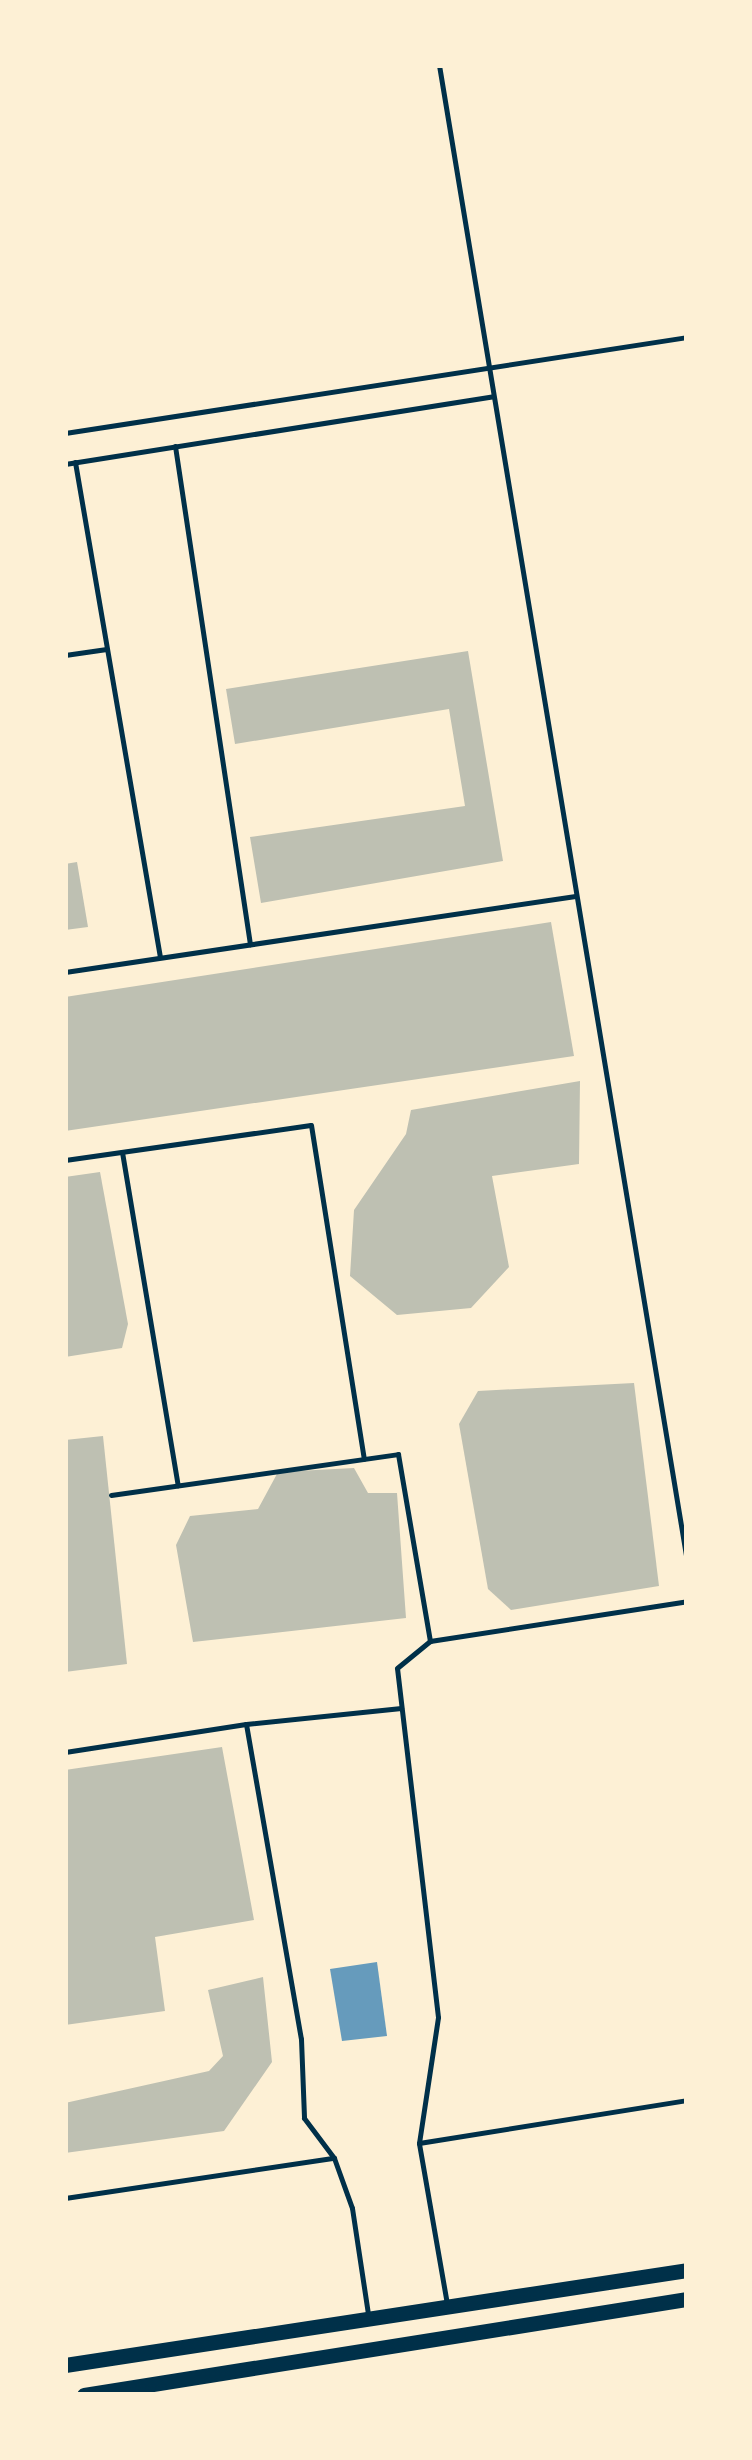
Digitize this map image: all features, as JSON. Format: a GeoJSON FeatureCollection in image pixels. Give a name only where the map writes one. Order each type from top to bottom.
{"type":"FeatureCollection","features":[{"type":"Feature","properties":{"kind":"main road"},"geometry":{"type":"LineString","coordinates":[[65,2366],[687,2270]]}},
{"type":"Feature","properties":{"kind":"main road"},"geometry":{"type":"LineString","coordinates":[[84,2395],[687,2299]]}},
{"type":"Feature","properties":{"kind":"lane"},"geometry":{"type":"LineString","coordinates":[[439,65],[687,1562]]}},
{"type":"Feature","properties":{"kind":"lane"},"geometry":{"type":"LineString","coordinates":[[65,432],[687,337]]}},
{"type":"Feature","properties":{"kind":"lane"},"geometry":{"type":"LineString","coordinates":[[65,464],[493,396]]}},
{"type":"Feature","properties":{"kind":"lane"},"geometry":{"type":"LineString","coordinates":[[175,446],[250,944]]}},
{"type":"Feature","properties":{"kind":"lane"},"geometry":{"type":"LineString","coordinates":[[75,462],[160,958]]}},
{"type":"Feature","properties":{"kind":"lane"},"geometry":{"type":"LineString","coordinates":[[65,655],[108,649]]}},
{"type":"Feature","properties":{"kind":"lane"},"geometry":{"type":"LineString","coordinates":[[65,972],[575,896]]}},
{"type":"Feature","properties":{"kind":"lane"},"geometry":{"type":"LineString","coordinates":[[65,1160],[311,1125],[364,1459]]}},
{"type":"Feature","properties":{"kind":"lane"},"geometry":{"type":"LineString","coordinates":[[122,1152],[178,1486]]}},
{"type":"Feature","properties":{"kind":"lane"},"geometry":{"type":"LineString","coordinates":[[111,1495],[398,1454],[430,1641]]}},
{"type":"Feature","properties":{"kind":"lane"},"geometry":{"type":"LineString","coordinates":[[448,2308],[420,2143],[438,2018],[397,1668],[430,1641],[687,1602]]}},
{"type":"Feature","properties":{"kind":"lane"},"geometry":{"type":"LineString","coordinates":[[65,1752],[246,1724],[401,1708]]}},
{"type":"Feature","properties":{"kind":"lane"},"geometry":{"type":"LineString","coordinates":[[246,1724],[301,2039],[304,2118],[334,2158],[368,2319]]}},
{"type":"Feature","properties":{"kind":"lane"},"geometry":{"type":"LineString","coordinates":[[420,2143],[687,2100]]}},
{"type":"Feature","properties":{"kind":"lane"},"geometry":{"type":"LineString","coordinates":[[65,2198],[334,2158]]}},
{"type":"Feature","properties":{"kind":"water"},"geometry":{"type":"Polygon","coordinates":[[[377,1962],[387,2036],[342,2041],[330,1969],[377,1962]]]}},
{"type":"Feature","properties":{"kind":"building"},"geometry":{"type":"Polygon","coordinates":[[[468,651],[503,861],[261,903],[250,837],[465,806],[449,709],[235,744],[226,689],[468,651]]]}},
{"type":"Feature","properties":{"kind":"building"},"geometry":{"type":"Polygon","coordinates":[[[77,862],[88,927],[65,930],[65,864],[77,862]]]}},
{"type":"Feature","properties":{"kind":"building"},"geometry":{"type":"Polygon","coordinates":[[[551,922],[574,1056],[65,1131],[65,997],[551,922]]]}},
{"type":"Feature","properties":{"kind":"building"},"geometry":{"type":"Polygon","coordinates":[[[580,1081],[579,1164],[492,1176],[509,1267],[471,1308],[397,1315],[350,1276],[354,1210],[406,1134],[411,1110],[580,1081]]]}},
{"type":"Feature","properties":{"kind":"building"},"geometry":{"type":"Polygon","coordinates":[[[100,1172],[128,1324],[122,1348],[65,1357],[65,1177],[100,1172]]]}},
{"type":"Feature","properties":{"kind":"building"},"geometry":{"type":"Polygon","coordinates":[[[634,1383],[659,1586],[511,1610],[488,1589],[459,1424],[478,1391],[634,1383]]]}},
{"type":"Feature","properties":{"kind":"building"},"geometry":{"type":"Polygon","coordinates":[[[103,1436],[127,1664],[65,1672],[65,1440],[103,1436]]]}},
{"type":"Feature","properties":{"kind":"building"},"geometry":{"type":"Polygon","coordinates":[[[354,1468],[368,1493],[397,1493],[406,1618],[193,1642],[176,1545],[190,1516],[258,1509],[278,1472],[354,1468]]]}},
{"type":"Feature","properties":{"kind":"building"},"geometry":{"type":"Polygon","coordinates":[[[222,1747],[254,1920],[155,1937],[165,2011],[65,2025],[65,1770],[222,1747]]]}},
{"type":"Feature","properties":{"kind":"building"},"geometry":{"type":"Polygon","coordinates":[[[263,1977],[272,2062],[224,2131],[65,2153],[65,2103],[209,2071],[223,2056],[208,1990],[263,1977]]]}}]}
